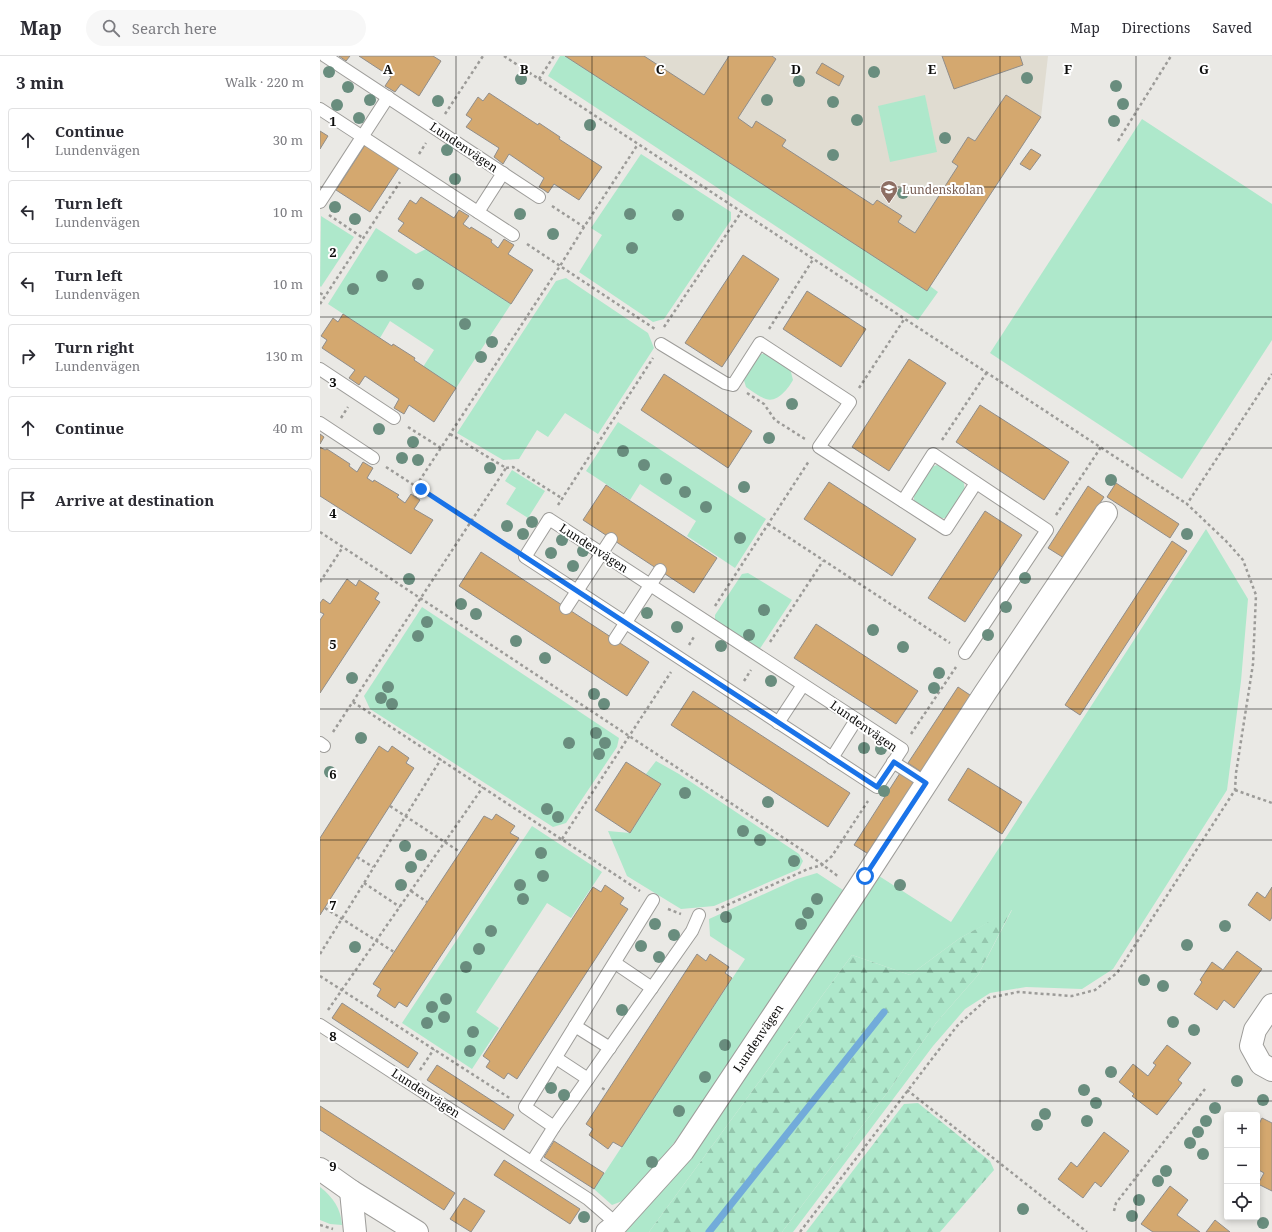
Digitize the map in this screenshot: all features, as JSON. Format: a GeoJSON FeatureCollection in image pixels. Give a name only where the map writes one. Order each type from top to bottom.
{"type":"FeatureCollection","features":[{"type":"Feature","properties":{"kind":"street","name":"Lundenvägen"},"geometry":{"type":"LineString","coordinates":[[612,1228],[683,1151],[985,693],[1106,513]]}},
{"type":"Feature","properties":{"kind":"street"},"geometry":{"type":"LineString","coordinates":[[1272,1004],[1255,1030],[1251,1046],[1261,1064],[1272,1070]]}},
{"type":"Feature","properties":{"kind":"street"},"geometry":{"type":"LineString","coordinates":[[320,1169],[351,1191],[416,1232]]}},
{"type":"Feature","properties":{"kind":"street"},"geometry":{"type":"LineString","coordinates":[[351,1191],[355,1232]]}},
{"type":"Feature","properties":{"kind":"lane","name":"Lundenvägen"},"geometry":{"type":"LineString","coordinates":[[325,56],[539,197]]}},
{"type":"Feature","properties":{"kind":"lane"},"geometry":{"type":"LineString","coordinates":[[320,202],[388,98]]}},
{"type":"Feature","properties":{"kind":"lane"},"geometry":{"type":"LineString","coordinates":[[320,109],[513,235]]}},
{"type":"Feature","properties":{"kind":"lane"},"geometry":{"type":"LineString","coordinates":[[478,212],[503,173]]}},
{"type":"Feature","properties":{"kind":"lane"},"geometry":{"type":"LineString","coordinates":[[662,344],[725,383],[733,385],[760,343],[850,402],[818,447],[946,529],[976,483]]}},
{"type":"Feature","properties":{"kind":"lane"},"geometry":{"type":"LineString","coordinates":[[320,369],[394,418]]}},
{"type":"Feature","properties":{"kind":"lane"},"geometry":{"type":"LineString","coordinates":[[320,423],[373,458]]}},
{"type":"Feature","properties":{"kind":"lane"},"geometry":{"type":"LineString","coordinates":[[903,501],[933,454],[1047,530],[965,653]]}},
{"type":"Feature","properties":{"kind":"lane","name":"Lundenvägen"},"geometry":{"type":"LineString","coordinates":[[525,557],[549,519],[902,749],[877,787]]}},
{"type":"Feature","properties":{"kind":"lane"},"geometry":{"type":"LineString","coordinates":[[566,608],[611,539]]}},
{"type":"Feature","properties":{"kind":"lane"},"geometry":{"type":"LineString","coordinates":[[525,557],[877,787]]}},
{"type":"Feature","properties":{"kind":"lane"},"geometry":{"type":"LineString","coordinates":[[615,639],[660,570]]}},
{"type":"Feature","properties":{"kind":"lane"},"geometry":{"type":"LineString","coordinates":[[778,723],[803,685]]}},
{"type":"Feature","properties":{"kind":"lane"},"geometry":{"type":"LineString","coordinates":[[832,758],[856,720]]}},
{"type":"Feature","properties":{"kind":"lane","name":"Lundenvägen"},"geometry":{"type":"LineString","coordinates":[[894,762],[926,783]]}},
{"type":"Feature","properties":{"kind":"lane"},"geometry":{"type":"LineString","coordinates":[[554,1127],[525,1108],[653,900]]}},
{"type":"Feature","properties":{"kind":"lane"},"geometry":{"type":"LineString","coordinates":[[532,1162],[554,1127],[692,931],[699,915]]}},
{"type":"Feature","properties":{"kind":"lane"},"geometry":{"type":"LineString","coordinates":[[614,963],[652,988]]}},
{"type":"Feature","properties":{"kind":"lane","name":"Lundenvägen"},"geometry":{"type":"LineString","coordinates":[[322,1020],[411,1084],[588,1198],[612,1228]]}},
{"type":"Feature","properties":{"kind":"lane"},"geometry":{"type":"LineString","coordinates":[[575,1026],[610,1048]]}},
{"type":"Feature","properties":{"kind":"lane"},"geometry":{"type":"LineString","coordinates":[[556,1058],[588,1079]]}},
{"type":"Feature","properties":{"kind":"path"},"geometry":{"type":"LineString","coordinates":[[504,56],[1187,504],[1226,541],[1243,560],[1256,595],[1253,664],[1236,773],[1235,790],[1117,973],[1095,990],[1072,996],[1018,992],[988,998],[957,1026],[800,1232]]}},
{"type":"Feature","properties":{"kind":"path"},"geometry":{"type":"LineString","coordinates":[[539,79],[554,56]]}},
{"type":"Feature","properties":{"kind":"path"},"geometry":{"type":"LineString","coordinates":[[1118,141],[1170,56]]}},
{"type":"Feature","properties":{"kind":"path"},"geometry":{"type":"LineString","coordinates":[[416,486],[638,144]]}},
{"type":"Feature","properties":{"kind":"path"},"geometry":{"type":"LineString","coordinates":[[539,197],[584,227]]}},
{"type":"Feature","properties":{"kind":"path"},"geometry":{"type":"LineString","coordinates":[[513,235],[660,333],[742,211]]}},
{"type":"Feature","properties":{"kind":"path"},"geometry":{"type":"LineString","coordinates":[[326,214],[363,238]]}},
{"type":"Feature","properties":{"kind":"path"},"geometry":{"type":"LineString","coordinates":[[760,343],[814,258]]}},
{"type":"Feature","properties":{"kind":"path"},"geometry":{"type":"LineString","coordinates":[[320,293],[325,296]]}},
{"type":"Feature","properties":{"kind":"path"},"geometry":{"type":"LineString","coordinates":[[850,402],[905,318]]}},
{"type":"Feature","properties":{"kind":"path"},"geometry":{"type":"LineString","coordinates":[[549,519],[662,344]]}},
{"type":"Feature","properties":{"kind":"path"},"geometry":{"type":"LineString","coordinates":[[933,454],[986,372]]}},
{"type":"Feature","properties":{"kind":"path"},"geometry":{"type":"LineString","coordinates":[[1187,504],[1272,374]]}},
{"type":"Feature","properties":{"kind":"path"},"geometry":{"type":"LineString","coordinates":[[733,385],[764,404],[775,420],[818,447]]}},
{"type":"Feature","properties":{"kind":"path"},"geometry":{"type":"LineString","coordinates":[[333,432],[357,393]]}},
{"type":"Feature","properties":{"kind":"path"},"geometry":{"type":"LineString","coordinates":[[394,418],[441,448]]}},
{"type":"Feature","properties":{"kind":"path"},"geometry":{"type":"LineString","coordinates":[[450,434],[506,468],[513,467],[562,499]]}},
{"type":"Feature","properties":{"kind":"path"},"geometry":{"type":"LineString","coordinates":[[1047,530],[1101,447]]}},
{"type":"Feature","properties":{"kind":"path"},"geometry":{"type":"LineString","coordinates":[[373,458],[525,557]]}},
{"type":"Feature","properties":{"kind":"path"},"geometry":{"type":"LineString","coordinates":[[322,744],[353,702],[506,468]]}},
{"type":"Feature","properties":{"kind":"path"},"geometry":{"type":"LineString","coordinates":[[416,497],[421,489]]}},
{"type":"Feature","properties":{"kind":"path"},"geometry":{"type":"LineString","coordinates":[[768,524],[965,653],[902,749]]}},
{"type":"Feature","properties":{"kind":"path"},"geometry":{"type":"LineString","coordinates":[[320,532],[811,856],[822,865]]}},
{"type":"Feature","properties":{"kind":"path"},"geometry":{"type":"LineString","coordinates":[[320,582],[343,548]]}},
{"type":"Feature","properties":{"kind":"path"},"geometry":{"type":"LineString","coordinates":[[735,695],[823,560]]}},
{"type":"Feature","properties":{"kind":"path"},"geometry":{"type":"LineString","coordinates":[[353,702],[653,900],[678,914],[699,915],[710,912],[808,869],[822,865],[832,856],[877,787]]}},
{"type":"Feature","properties":{"kind":"path"},"geometry":{"type":"LineString","coordinates":[[320,954],[441,759]]}},
{"type":"Feature","properties":{"kind":"path"},"geometry":{"type":"LineString","coordinates":[[322,1020],[483,787]]}},
{"type":"Feature","properties":{"kind":"path"},"geometry":{"type":"LineString","coordinates":[[1235,790],[1272,803]]}},
{"type":"Feature","properties":{"kind":"path"},"geometry":{"type":"LineString","coordinates":[[390,806],[460,852]]}},
{"type":"Feature","properties":{"kind":"path"},"geometry":{"type":"LineString","coordinates":[[357,857],[374,867]]}},
{"type":"Feature","properties":{"kind":"path"},"geometry":{"type":"LineString","coordinates":[[364,883],[400,907]]}},
{"type":"Feature","properties":{"kind":"path"},"geometry":{"type":"LineString","coordinates":[[411,891],[427,902]]}},
{"type":"Feature","properties":{"kind":"path"},"geometry":{"type":"LineString","coordinates":[[325,908],[394,952]]}},
{"type":"Feature","properties":{"kind":"path"},"geometry":{"type":"LineString","coordinates":[[320,976],[525,1108]]}},
{"type":"Feature","properties":{"kind":"path"},"geometry":{"type":"LineString","coordinates":[[411,1084],[434,1049]]}},
{"type":"Feature","properties":{"kind":"path"},"geometry":{"type":"LineString","coordinates":[[1114,1210],[1116,1202],[1205,1089]]}},
{"type":"Feature","properties":{"kind":"path"},"geometry":{"type":"LineString","coordinates":[[907,1090],[1087,1232]]}},
{"type":"Feature","properties":{"kind":"shaded area","name":"Lundenskolan"},"geometry":{"type":"Polygon","coordinates":[[[565,56],[1048,56],[1041,117],[927,291],[565,56]]]}},
{"type":"Feature","properties":{"kind":"green space"},"geometry":{"type":"Polygon","coordinates":[[[560,56],[565,56],[927,291],[930,286],[938,292],[918,320],[548,76],[560,56]]]}},
{"type":"Feature","properties":{"kind":"green space"},"geometry":{"type":"Polygon","coordinates":[[[925,95],[937,152],[890,162],[878,106],[925,95]]]}},
{"type":"Feature","properties":{"kind":"green space"},"geometry":{"type":"Polygon","coordinates":[[[1142,119],[1272,204],[1272,340],[1182,479],[990,353],[1142,119]]]}},
{"type":"Feature","properties":{"kind":"green space"},"geometry":{"type":"Polygon","coordinates":[[[641,154],[731,212],[731,220],[664,319],[653,322],[579,272],[602,235],[591,228],[641,154]]]}},
{"type":"Feature","properties":{"kind":"green space"},"geometry":{"type":"Polygon","coordinates":[[[321,216],[354,237],[321,287],[320,286],[321,216]]]}},
{"type":"Feature","properties":{"kind":"green space"},"geometry":{"type":"Polygon","coordinates":[[[376,228],[416,254],[426,249],[511,304],[456,388],[423,367],[434,350],[390,321],[380,338],[328,304],[376,228]]]}},
{"type":"Feature","properties":{"kind":"green space"},"geometry":{"type":"Polygon","coordinates":[[[566,278],[648,333],[654,348],[598,434],[565,413],[548,437],[537,430],[519,459],[503,460],[457,433],[556,281],[566,278]]]}},
{"type":"Feature","properties":{"kind":"green space"},"geometry":{"type":"Polygon","coordinates":[[[766,353],[790,368],[793,380],[782,394],[770,400],[761,397],[746,387],[743,377],[758,355],[766,353]]]}},
{"type":"Feature","properties":{"kind":"green space"},"geometry":{"type":"Polygon","coordinates":[[[618,422],[766,519],[735,568],[687,536],[696,521],[640,484],[630,500],[586,471],[618,422]]]}},
{"type":"Feature","properties":{"kind":"green space"},"geometry":{"type":"Polygon","coordinates":[[[940,464],[963,479],[965,490],[949,517],[938,519],[914,503],[914,492],[928,468],[940,464]]]}},
{"type":"Feature","properties":{"kind":"green space"},"geometry":{"type":"Polygon","coordinates":[[[512,470],[545,491],[528,518],[506,504],[516,488],[505,481],[512,470]]]}},
{"type":"Feature","properties":{"kind":"green space"},"geometry":{"type":"Polygon","coordinates":[[[1206,529],[1248,599],[1241,681],[1227,790],[1113,969],[1082,989],[1026,987],[990,993],[965,1009],[933,1046],[793,1232],[782,1232],[887,1093],[936,1023],[978,975],[1012,910],[960,938],[910,975],[852,955],[649,1232],[620,1232],[879,876],[951,922],[1206,529]]]}},
{"type":"Feature","properties":{"kind":"green space"},"geometry":{"type":"Polygon","coordinates":[[[748,573],[792,600],[759,650],[715,621],[715,615],[742,574],[748,573]]]}},
{"type":"Feature","properties":{"kind":"green space"},"geometry":{"type":"Polygon","coordinates":[[[422,607],[619,738],[617,747],[566,823],[553,827],[370,709],[364,696],[422,607]]]}},
{"type":"Feature","properties":{"kind":"green space"},"geometry":{"type":"Polygon","coordinates":[[[656,761],[679,774],[799,854],[803,861],[799,869],[714,906],[681,909],[627,876],[608,831],[630,833],[661,785],[646,774],[656,761]]]}},
{"type":"Feature","properties":{"kind":"green space"},"geometry":{"type":"Polygon","coordinates":[[[532,826],[602,872],[571,918],[547,903],[476,1012],[499,1028],[472,1069],[402,1023],[532,826]]]}},
{"type":"Feature","properties":{"kind":"green space"},"geometry":{"type":"Polygon","coordinates":[[[817,873],[843,890],[729,1067],[660,1162],[625,1200],[612,1205],[594,1189],[745,959],[710,936],[709,919],[797,879],[817,873]]]}},
{"type":"Feature","properties":{"kind":"green space"},"geometry":{"type":"Polygon","coordinates":[[[1012,909],[978,975],[936,1023],[887,1093],[782,1232],[649,1232],[852,955],[910,975],[960,938],[1012,909]]]}},
{"type":"Feature","properties":{"kind":"green space"},"geometry":{"type":"Polygon","coordinates":[[[918,1103],[990,1161],[994,1170],[940,1232],[806,1232],[904,1104],[918,1103]]]}},
{"type":"Feature","properties":{"kind":"green space"},"geometry":{"type":"Polygon","coordinates":[[[320,1187],[336,1204],[342,1225],[330,1224],[320,1220],[320,1187]]]}},
{"type":"Feature","properties":{"kind":"building"},"geometry":{"type":"Polygon","coordinates":[[[339,56],[350,56],[346,61],[339,56]]]}},
{"type":"Feature","properties":{"kind":"building"},"geometry":{"type":"Polygon","coordinates":[[[359,56],[433,56],[441,61],[419,96],[401,84],[395,92],[385,86],[391,77],[359,56]]]}},
{"type":"Feature","properties":{"kind":"building"},"geometry":{"type":"Polygon","coordinates":[[[565,56],[644,56],[704,95],[729,56],[772,56],[776,59],[738,118],[752,128],[756,121],[786,140],[782,146],[873,205],[877,200],[902,216],[898,222],[915,233],[958,166],[952,162],[968,137],[975,141],[1006,95],[1041,117],[927,291],[565,56]]]}},
{"type":"Feature","properties":{"kind":"building"},"geometry":{"type":"Polygon","coordinates":[[[942,56],[1020,56],[1023,65],[954,89],[942,56]]]}},
{"type":"Feature","properties":{"kind":"building"},"geometry":{"type":"Polygon","coordinates":[[[822,63],[844,76],[839,86],[816,73],[822,63]]]}},
{"type":"Feature","properties":{"kind":"building"},"geometry":{"type":"Polygon","coordinates":[[[489,93],[538,125],[539,123],[560,137],[559,139],[602,167],[579,200],[554,184],[548,193],[539,187],[544,178],[509,154],[503,164],[494,157],[499,148],[466,127],[472,119],[466,115],[478,97],[483,101],[489,93]]]}},
{"type":"Feature","properties":{"kind":"building"},"geometry":{"type":"Polygon","coordinates":[[[320,131],[328,136],[320,149],[320,131]]]}},
{"type":"Feature","properties":{"kind":"building"},"geometry":{"type":"Polygon","coordinates":[[[367,142],[401,165],[370,212],[336,190],[367,142]]]}},
{"type":"Feature","properties":{"kind":"building"},"geometry":{"type":"Polygon","coordinates":[[[1031,149],[1041,155],[1030,170],[1020,164],[1031,149]]]}},
{"type":"Feature","properties":{"kind":"building"},"geometry":{"type":"Polygon","coordinates":[[[421,197],[454,218],[459,210],[469,216],[463,224],[470,229],[471,227],[492,240],[491,242],[498,248],[504,239],[514,245],[508,254],[533,270],[511,304],[398,231],[404,223],[398,219],[410,200],[416,204],[421,197]]]}},
{"type":"Feature","properties":{"kind":"building"},"geometry":{"type":"Polygon","coordinates":[[[743,255],[779,279],[722,367],[685,343],[743,255]]]}},
{"type":"Feature","properties":{"kind":"building"},"geometry":{"type":"Polygon","coordinates":[[[807,291],[866,329],[841,367],[783,329],[807,291]]]}},
{"type":"Feature","properties":{"kind":"building"},"geometry":{"type":"Polygon","coordinates":[[[343,314],[392,346],[393,344],[415,358],[414,360],[456,388],[434,422],[409,405],[404,414],[394,408],[399,399],[365,376],[359,385],[349,378],[355,370],[322,348],[327,340],[321,336],[333,318],[338,322],[343,314]]]}},
{"type":"Feature","properties":{"kind":"building"},"geometry":{"type":"Polygon","coordinates":[[[909,359],[946,383],[889,471],[852,447],[909,359]]]}},
{"type":"Feature","properties":{"kind":"building"},"geometry":{"type":"Polygon","coordinates":[[[664,374],[752,431],[728,468],[641,410],[664,374]]]}},
{"type":"Feature","properties":{"kind":"building"},"geometry":{"type":"Polygon","coordinates":[[[980,405],[1069,462],[1044,500],[956,442],[980,405]]]}},
{"type":"Feature","properties":{"kind":"building"},"geometry":{"type":"Polygon","coordinates":[[[320,434],[324,437],[320,444],[320,434]]]}},
{"type":"Feature","properties":{"kind":"building"},"geometry":{"type":"Polygon","coordinates":[[[320,447],[325,450],[327,449],[350,464],[349,466],[357,472],[363,462],[373,468],[367,478],[373,482],[374,480],[399,495],[397,497],[405,503],[411,494],[420,500],[414,509],[433,520],[411,554],[320,496],[320,447]]]}},
{"type":"Feature","properties":{"kind":"building"},"geometry":{"type":"Polygon","coordinates":[[[829,482],[916,539],[892,576],[804,519],[829,482]]]}},
{"type":"Feature","properties":{"kind":"building"},"geometry":{"type":"Polygon","coordinates":[[[1116,483],[1179,524],[1170,538],[1107,497],[1116,483]]]}},
{"type":"Feature","properties":{"kind":"building"},"geometry":{"type":"Polygon","coordinates":[[[606,485],[717,558],[694,593],[583,520],[606,485]]]}},
{"type":"Feature","properties":{"kind":"building"},"geometry":{"type":"Polygon","coordinates":[[[1088,486],[1104,497],[1064,558],[1048,548],[1088,486]]]}},
{"type":"Feature","properties":{"kind":"building"},"geometry":{"type":"Polygon","coordinates":[[[985,511],[1022,535],[965,622],[928,598],[985,511]]]}},
{"type":"Feature","properties":{"kind":"building"},"geometry":{"type":"Polygon","coordinates":[[[1172,541],[1187,551],[1080,715],[1065,705],[1172,541]]]}},
{"type":"Feature","properties":{"kind":"building"},"geometry":{"type":"Polygon","coordinates":[[[481,552],[649,662],[627,696],[459,586],[481,552]]]}},
{"type":"Feature","properties":{"kind":"building"},"geometry":{"type":"Polygon","coordinates":[[[347,579],[356,586],[359,580],[379,593],[375,599],[380,602],[320,693],[320,620],[324,614],[320,612],[320,603],[323,599],[330,604],[347,579]]]}},
{"type":"Feature","properties":{"kind":"building"},"geometry":{"type":"Polygon","coordinates":[[[816,624],[918,691],[896,724],[794,658],[816,624]]]}},
{"type":"Feature","properties":{"kind":"building"},"geometry":{"type":"Polygon","coordinates":[[[958,687],[973,697],[923,773],[908,763],[958,687]]]}},
{"type":"Feature","properties":{"kind":"building"},"geometry":{"type":"Polygon","coordinates":[[[693,691],[850,793],[828,827],[671,725],[693,691]]]}},
{"type":"Feature","properties":{"kind":"building"},"geometry":{"type":"Polygon","coordinates":[[[379,746],[388,752],[392,746],[409,758],[406,763],[414,768],[320,915],[320,838],[379,746]]]}},
{"type":"Feature","properties":{"kind":"building"},"geometry":{"type":"Polygon","coordinates":[[[626,762],[661,784],[630,833],[595,810],[626,762]]]}},
{"type":"Feature","properties":{"kind":"building"},"geometry":{"type":"Polygon","coordinates":[[[968,768],[1022,802],[1002,834],[948,800],[968,768]]]}},
{"type":"Feature","properties":{"kind":"building"},"geometry":{"type":"Polygon","coordinates":[[[900,773],[916,783],[870,855],[854,845],[900,773]]]}},
{"type":"Feature","properties":{"kind":"building"},"geometry":{"type":"Polygon","coordinates":[[[496,814],[515,826],[510,833],[519,838],[407,1007],[399,1002],[395,1008],[377,996],[381,989],[373,984],[484,816],[492,820],[496,814]]]}},
{"type":"Feature","properties":{"kind":"building"},"geometry":{"type":"Polygon","coordinates":[[[605,885],[624,898],[620,904],[628,909],[517,1079],[508,1073],[504,1079],[486,1067],[490,1061],[483,1056],[593,887],[601,892],[605,885]]]}},
{"type":"Feature","properties":{"kind":"building"},"geometry":{"type":"Polygon","coordinates":[[[1272,887],[1272,917],[1270,921],[1248,905],[1257,892],[1265,898],[1272,887]]]}},
{"type":"Feature","properties":{"kind":"building"},"geometry":{"type":"Polygon","coordinates":[[[1237,951],[1262,969],[1234,1008],[1224,1000],[1217,1010],[1194,994],[1202,982],[1200,980],[1212,962],[1223,970],[1237,951]]]}},
{"type":"Feature","properties":{"kind":"building"},"geometry":{"type":"Polygon","coordinates":[[[697,954],[706,961],[710,954],[729,967],[725,973],[732,978],[622,1147],[613,1142],[608,1149],[589,1135],[593,1129],[586,1124],[697,954]]]}},
{"type":"Feature","properties":{"kind":"building"},"geometry":{"type":"Polygon","coordinates":[[[342,1003],[418,1053],[408,1068],[332,1018],[342,1003]]]}},
{"type":"Feature","properties":{"kind":"building"},"geometry":{"type":"Polygon","coordinates":[[[1167,1045],[1191,1063],[1178,1080],[1182,1083],[1157,1115],[1132,1096],[1134,1094],[1119,1082],[1133,1064],[1148,1076],[1156,1065],[1153,1063],[1167,1045]]]}},
{"type":"Feature","properties":{"kind":"building"},"geometry":{"type":"Polygon","coordinates":[[[437,1065],[514,1115],[504,1130],[427,1080],[437,1065]]]}},
{"type":"Feature","properties":{"kind":"building"},"geometry":{"type":"Polygon","coordinates":[[[320,1106],[455,1193],[444,1210],[320,1130],[320,1106]]]}},
{"type":"Feature","properties":{"kind":"building"},"geometry":{"type":"Polygon","coordinates":[[[1262,1118],[1272,1123],[1272,1191],[1260,1185],[1260,1180],[1264,1173],[1260,1171],[1260,1122],[1262,1118]]]}},
{"type":"Feature","properties":{"kind":"building"},"geometry":{"type":"Polygon","coordinates":[[[1104,1132],[1129,1151],[1101,1187],[1095,1182],[1083,1198],[1058,1179],[1071,1162],[1077,1167],[1104,1132]]]}},
{"type":"Feature","properties":{"kind":"building"},"geometry":{"type":"Polygon","coordinates":[[[554,1141],[604,1173],[594,1189],[544,1157],[554,1141]]]}},
{"type":"Feature","properties":{"kind":"building"},"geometry":{"type":"Polygon","coordinates":[[[504,1160],[580,1209],[570,1224],[494,1175],[504,1160]]]}},
{"type":"Feature","properties":{"kind":"building"},"geometry":{"type":"Polygon","coordinates":[[[1170,1186],[1188,1200],[1177,1215],[1200,1232],[1153,1232],[1141,1224],[1170,1186]]]}},
{"type":"Feature","properties":{"kind":"building"},"geometry":{"type":"Polygon","coordinates":[[[464,1198],[485,1211],[471,1232],[450,1219],[464,1198]]]}},
{"type":"Feature","properties":{"kind":"building"},"geometry":{"type":"Polygon","coordinates":[[[1215,1220],[1230,1232],[1206,1232],[1215,1220]]]}},
{"type":"Feature","properties":{"kind":"waterway"},"geometry":{"type":"LineString","coordinates":[[709,1232],[884,1012]]}},
{"type":"Feature","properties":{"kind":"place","name":"Lundenskolan"},"geometry":{"type":"Point","coordinates":[889,204]}},
{"type":"Feature","properties":{"kind":"route"},"geometry":{"type":"LineString","coordinates":[[421,489],[877,787],[894,762],[926,783],[865,876]]}}]}
